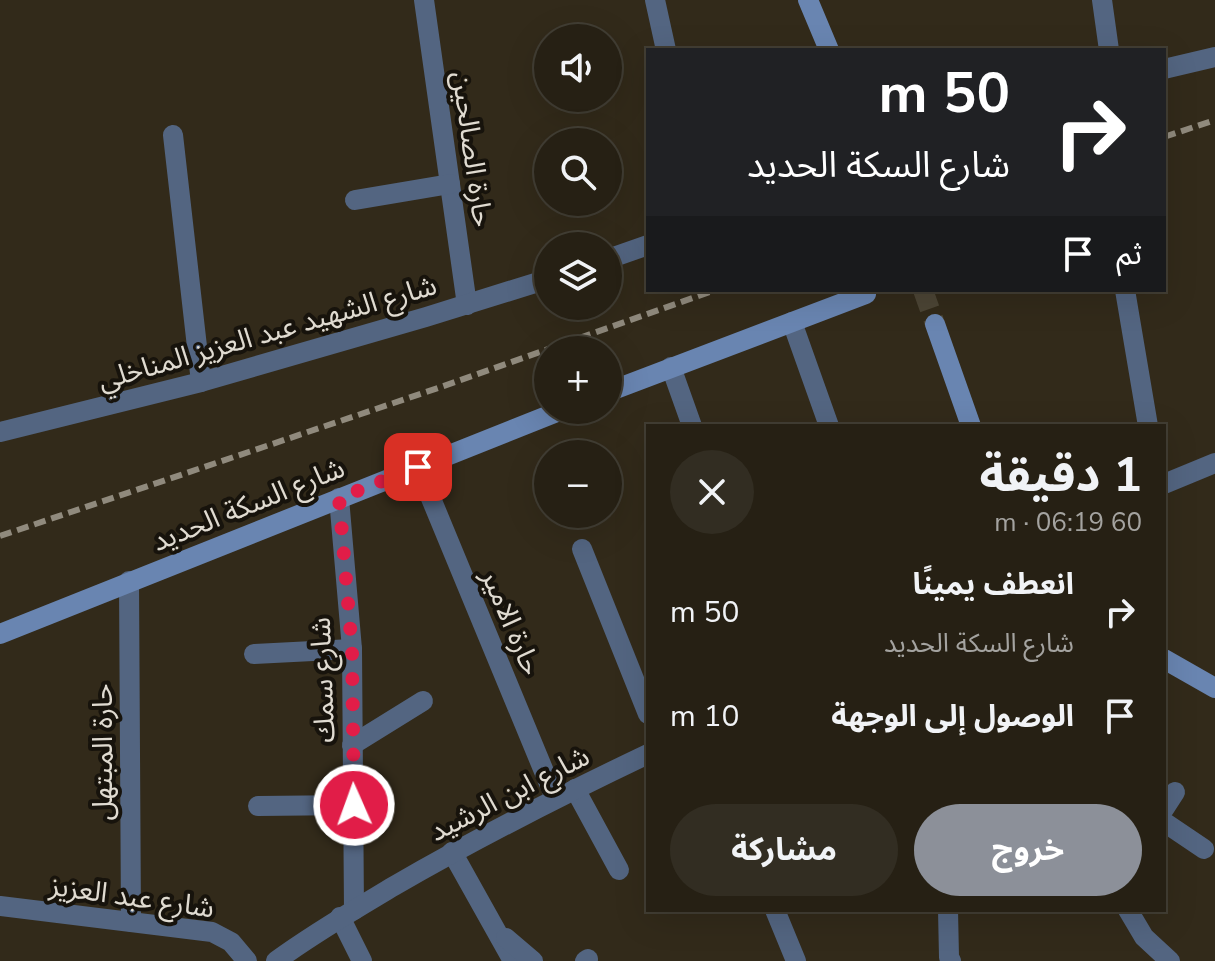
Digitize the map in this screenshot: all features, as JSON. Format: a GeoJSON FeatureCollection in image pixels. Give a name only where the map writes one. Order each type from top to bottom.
{"type":"FeatureCollection","features":[{"type":"Feature","properties":{"kind":"street","name":"حارة الصالحين"},"geometry":{"type":"LineString","coordinates":[[424,0],[467,305]]}},
{"type":"Feature","properties":{"kind":"street"},"geometry":{"type":"LineString","coordinates":[[655,0],[666,48]]}},
{"type":"Feature","properties":{"kind":"street"},"geometry":{"type":"LineString","coordinates":[[808,0],[828,48]]}},
{"type":"Feature","properties":{"kind":"street"},"geometry":{"type":"LineString","coordinates":[[1102,0],[1109,48]]}},
{"type":"Feature","properties":{"kind":"street"},"geometry":{"type":"LineString","coordinates":[[1166,69],[1215,57]]}},
{"type":"Feature","properties":{"kind":"street"},"geometry":{"type":"LineString","coordinates":[[173,135],[201,382]]}},
{"type":"Feature","properties":{"kind":"street"},"geometry":{"type":"LineString","coordinates":[[355,200],[450,184]]}},
{"type":"Feature","properties":{"kind":"street"},"geometry":{"type":"LineString","coordinates":[[622,254],[646,246]]}},
{"type":"Feature","properties":{"kind":"street","name":"شارع الشهيد عبد العزيز المناخلي"},"geometry":{"type":"LineString","coordinates":[[0,432],[201,382],[534,283]]}},
{"type":"Feature","properties":{"kind":"street"},"geometry":{"type":"LineString","coordinates":[[1125,292],[1148,424]]}},
{"type":"Feature","properties":{"kind":"street"},"geometry":{"type":"LineString","coordinates":[[622,386],[866,294]]}},
{"type":"Feature","properties":{"kind":"street"},"geometry":{"type":"LineString","coordinates":[[792,322],[828,424]]}},
{"type":"Feature","properties":{"kind":"street"},"geometry":{"type":"LineString","coordinates":[[935,324],[970,424]]}},
{"type":"Feature","properties":{"kind":"street"},"geometry":{"type":"LineString","coordinates":[[671,367],[691,424]]}},
{"type":"Feature","properties":{"kind":"street","name":"شارع السكة الحديد"},"geometry":{"type":"LineString","coordinates":[[0,634],[534,421]]}},
{"type":"Feature","properties":{"kind":"street"},"geometry":{"type":"LineString","coordinates":[[1166,483],[1215,463]]}},
{"type":"Feature","properties":{"kind":"street","name":"حارة الامير"},"geometry":{"type":"LineString","coordinates":[[418,467],[555,798]]}},
{"type":"Feature","properties":{"kind":"street","name":"شارع سمك"},"geometry":{"type":"LineString","coordinates":[[339,498],[352,649],[354,805],[347,913]]}},
{"type":"Feature","properties":{"kind":"street"},"geometry":{"type":"LineString","coordinates":[[582,549],[646,709]]}},
{"type":"Feature","properties":{"kind":"street","name":"حارة المبتهل"},"geometry":{"type":"LineString","coordinates":[[129,581],[131,922]]}},
{"type":"Feature","properties":{"kind":"street"},"geometry":{"type":"LineString","coordinates":[[254,654],[352,649]]}},
{"type":"Feature","properties":{"kind":"street"},"geometry":{"type":"LineString","coordinates":[[1166,660],[1215,688]]}},
{"type":"Feature","properties":{"kind":"street"},"geometry":{"type":"LineString","coordinates":[[352,745],[423,701]]}},
{"type":"Feature","properties":{"kind":"street","name":"شارع ابن الرشيد"},"geometry":{"type":"LineString","coordinates":[[276,961],[347,913],[452,852],[646,755]]}},
{"type":"Feature","properties":{"kind":"street"},"geometry":{"type":"LineString","coordinates":[[575,789],[619,870]]}},
{"type":"Feature","properties":{"kind":"street"},"geometry":{"type":"LineString","coordinates":[[258,806],[354,805]]}},
{"type":"Feature","properties":{"kind":"street"},"geometry":{"type":"LineString","coordinates":[[1166,823],[1204,849]]}},
{"type":"Feature","properties":{"kind":"street"},"geometry":{"type":"LineString","coordinates":[[452,852],[513,961]]}},
{"type":"Feature","properties":{"kind":"street","name":"شارع عبد العزيز"},"geometry":{"type":"LineString","coordinates":[[0,906],[212,932],[231,942],[247,961]]}},
{"type":"Feature","properties":{"kind":"street"},"geometry":{"type":"LineString","coordinates":[[776,912],[793,960]]}},
{"type":"Feature","properties":{"kind":"street"},"geometry":{"type":"LineString","coordinates":[[948,912],[951,961]]}},
{"type":"Feature","properties":{"kind":"street"},"geometry":{"type":"LineString","coordinates":[[1129,912],[1144,937],[1170,961]]}},
{"type":"Feature","properties":{"kind":"street"},"geometry":{"type":"LineString","coordinates":[[347,913],[362,961]]}},
{"type":"Feature","properties":{"kind":"street"},"geometry":{"type":"LineString","coordinates":[[495,928],[533,961]]}},
{"type":"Feature","properties":{"kind":"tunnel"},"geometry":{"type":"LineString","coordinates":[[924,292],[935,324]]}},
{"type":"Feature","properties":{"kind":"railway"},"geometry":{"type":"LineString","coordinates":[[1166,136],[1215,120]]}},
{"type":"Feature","properties":{"kind":"railway"},"geometry":{"type":"LineString","coordinates":[[0,536],[438,388],[709,292]]}},
{"type":"Feature","properties":{"kind":"route"},"geometry":{"type":"LineString","coordinates":[[354,805],[352,649],[339,498],[418,467]]}}]}
